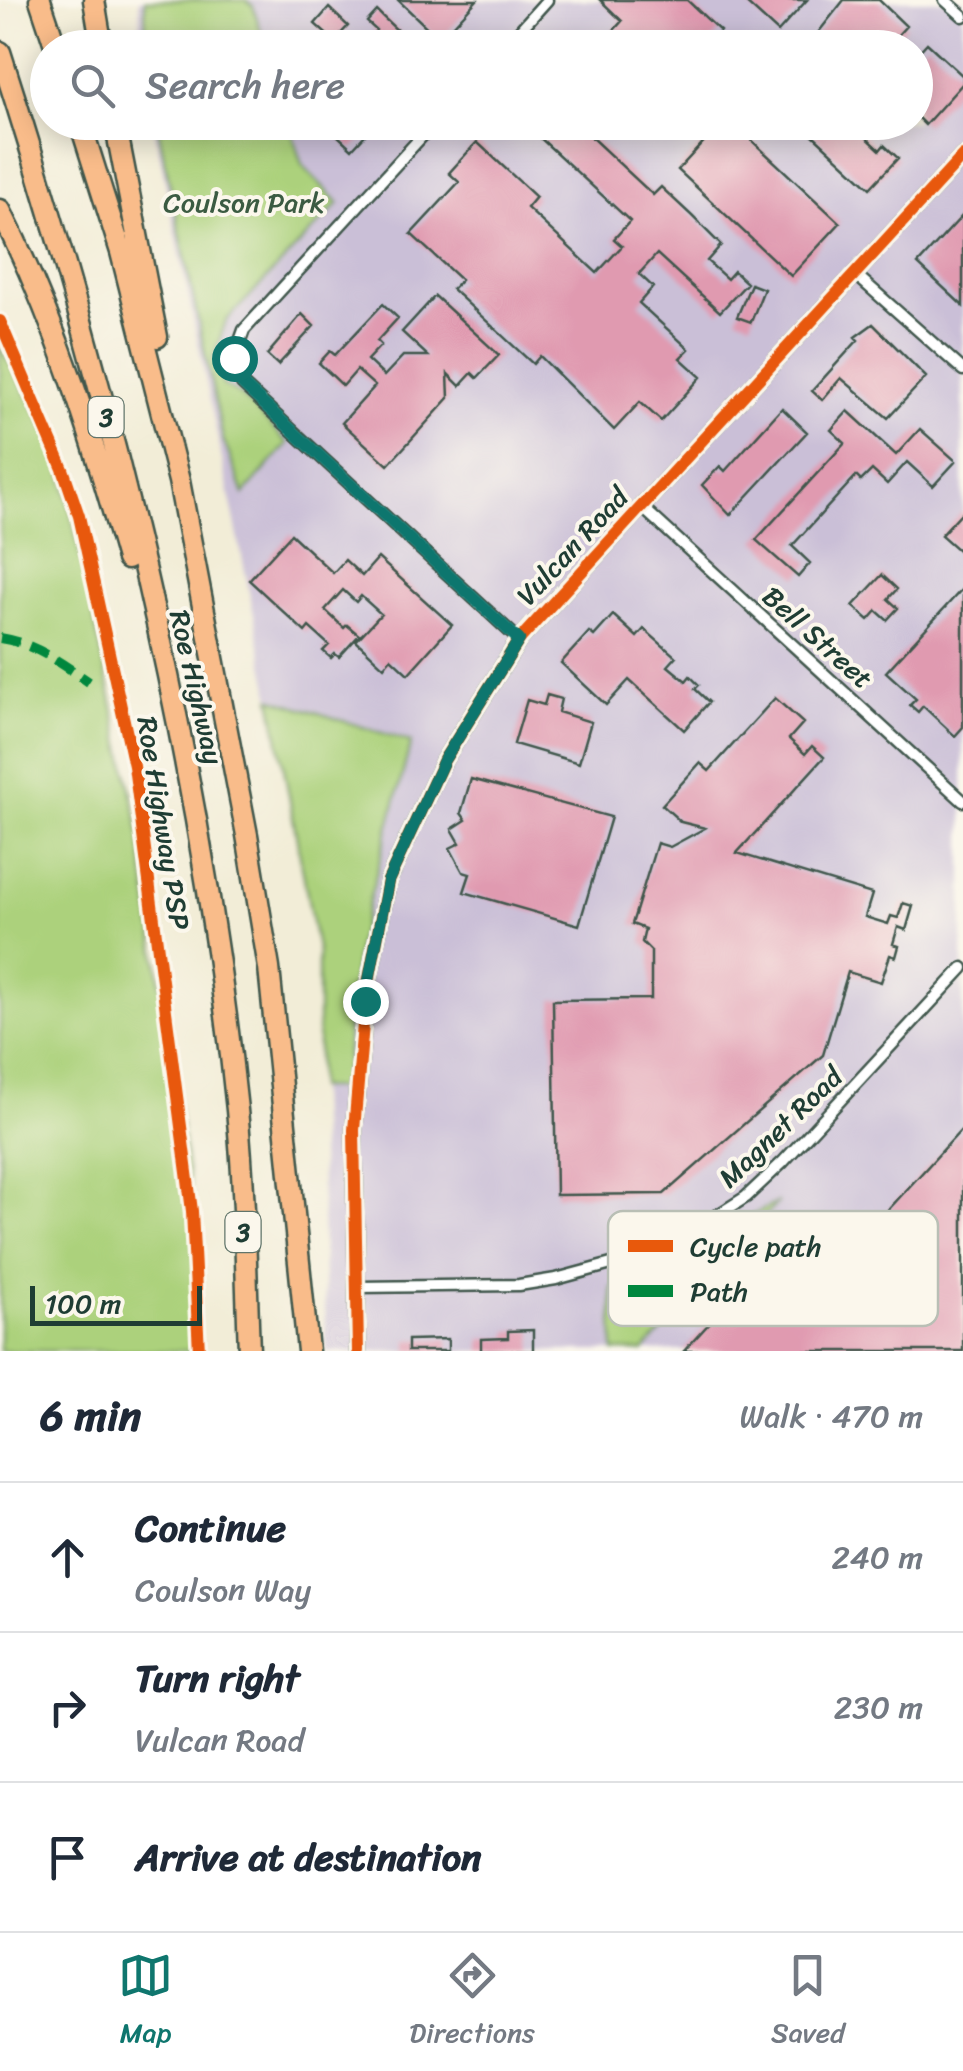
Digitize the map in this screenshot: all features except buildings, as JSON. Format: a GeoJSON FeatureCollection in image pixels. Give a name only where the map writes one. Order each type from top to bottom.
{"type":"FeatureCollection","features":[{"type":"Feature","properties":{"kind":"highway"},"geometry":{"type":"LineString","coordinates":[[40,0],[50,30]]}},
{"type":"Feature","properties":{"kind":"highway"},"geometry":{"type":"LineString","coordinates":[[94,0],[99,30]]}},
{"type":"Feature","properties":{"kind":"highway","name":"Roe Highway"},"geometry":{"type":"LineString","coordinates":[[0,52],[53,216],[114,446],[192,787],[237,1113],[249,1351]]}},
{"type":"Feature","properties":{"kind":"highway","name":"Roe Highway"},"geometry":{"type":"LineString","coordinates":[[86,140],[120,252],[178,481],[269,968],[308,1351]]}},
{"type":"Feature","properties":{"kind":"highway"},"geometry":{"type":"LineString","coordinates":[[118,140],[161,360],[178,481]]}},
{"type":"Feature","properties":{"kind":"highway"},"geometry":{"type":"LineString","coordinates":[[0,210],[67,366],[112,505],[192,787]]}},
{"type":"Feature","properties":{"kind":"street"},"geometry":{"type":"LineString","coordinates":[[520,30],[547,0]]}},
{"type":"Feature","properties":{"kind":"street"},"geometry":{"type":"LineString","coordinates":[[945,0],[963,16]]}},
{"type":"Feature","properties":{"kind":"street"},"geometry":{"type":"LineString","coordinates":[[418,140],[244,330],[234,358],[242,384],[519,640]]}},
{"type":"Feature","properties":{"kind":"street","name":"Vulcan Road"},"geometry":{"type":"LineString","coordinates":[[358,1351],[354,1130],[365,1001],[388,881],[444,760],[519,640],[963,156]]}},
{"type":"Feature","properties":{"kind":"street"},"geometry":{"type":"LineString","coordinates":[[855,274],[963,370]]}},
{"type":"Feature","properties":{"kind":"street","name":"Bell Street"},"geometry":{"type":"LineString","coordinates":[[642,507],[963,800]]}},
{"type":"Feature","properties":{"kind":"street","name":"Magnet Road"},"geometry":{"type":"LineString","coordinates":[[724,1211],[746,1197],[783,1162],[963,968]]}},
{"type":"Feature","properties":{"kind":"street","name":"Magnet Road"},"geometry":{"type":"LineString","coordinates":[[357,1287],[519,1285],[608,1267]]}},
{"type":"Feature","properties":{"kind":"shaded area"},"geometry":{"type":"Polygon","coordinates":[[[139,0],[963,0],[963,1351],[326,1351],[318,954],[271,698],[156,140],[933,140],[933,30],[140,30],[139,0]]]}},
{"type":"Feature","properties":{"kind":"green space"},"geometry":{"type":"Polygon","coordinates":[[[145,0],[246,0],[253,6],[261,30],[146,30],[145,0]]]}},
{"type":"Feature","properties":{"kind":"green space","name":"Coulson Park"},"geometry":{"type":"Polygon","coordinates":[[[161,140],[294,140],[302,165],[339,203],[226,321],[213,359],[223,385],[240,395],[288,443],[244,494],[223,439],[161,140]]]}},
{"type":"Feature","properties":{"kind":"green space"},"geometry":{"type":"Polygon","coordinates":[[[0,346],[57,448],[136,812],[194,1216],[196,1351],[0,1351],[0,346]]]}},
{"type":"Feature","properties":{"kind":"green space"},"geometry":{"type":"Polygon","coordinates":[[[271,698],[411,742],[358,943],[349,1004],[345,1088],[318,1088],[318,954],[271,698]]]}},
{"type":"Feature","properties":{"kind":"green space"},"geometry":{"type":"Polygon","coordinates":[[[613,1326],[666,1326],[644,1351],[614,1351],[613,1326]]]}},
{"type":"Feature","properties":{"kind":"marked path"},"geometry":{"type":"LineString","coordinates":[[0,638],[36,649],[89,682]]}},
{"type":"Feature","properties":{"kind":"cycle path"},"geometry":{"type":"LineString","coordinates":[[358,1351],[354,1130],[365,1001],[388,881],[444,760],[519,640],[963,156]]}},
{"type":"Feature","properties":{"kind":"cycle path","name":"Roe Highway PSP"},"geometry":{"type":"LineString","coordinates":[[0,321],[79,516],[134,766],[192,1211],[199,1351]]}},
{"type":"Feature","properties":{"kind":"route"},"geometry":{"type":"LineString","coordinates":[[234,358],[242,384],[519,640],[444,760],[388,881],[365,1001]]}}]}
